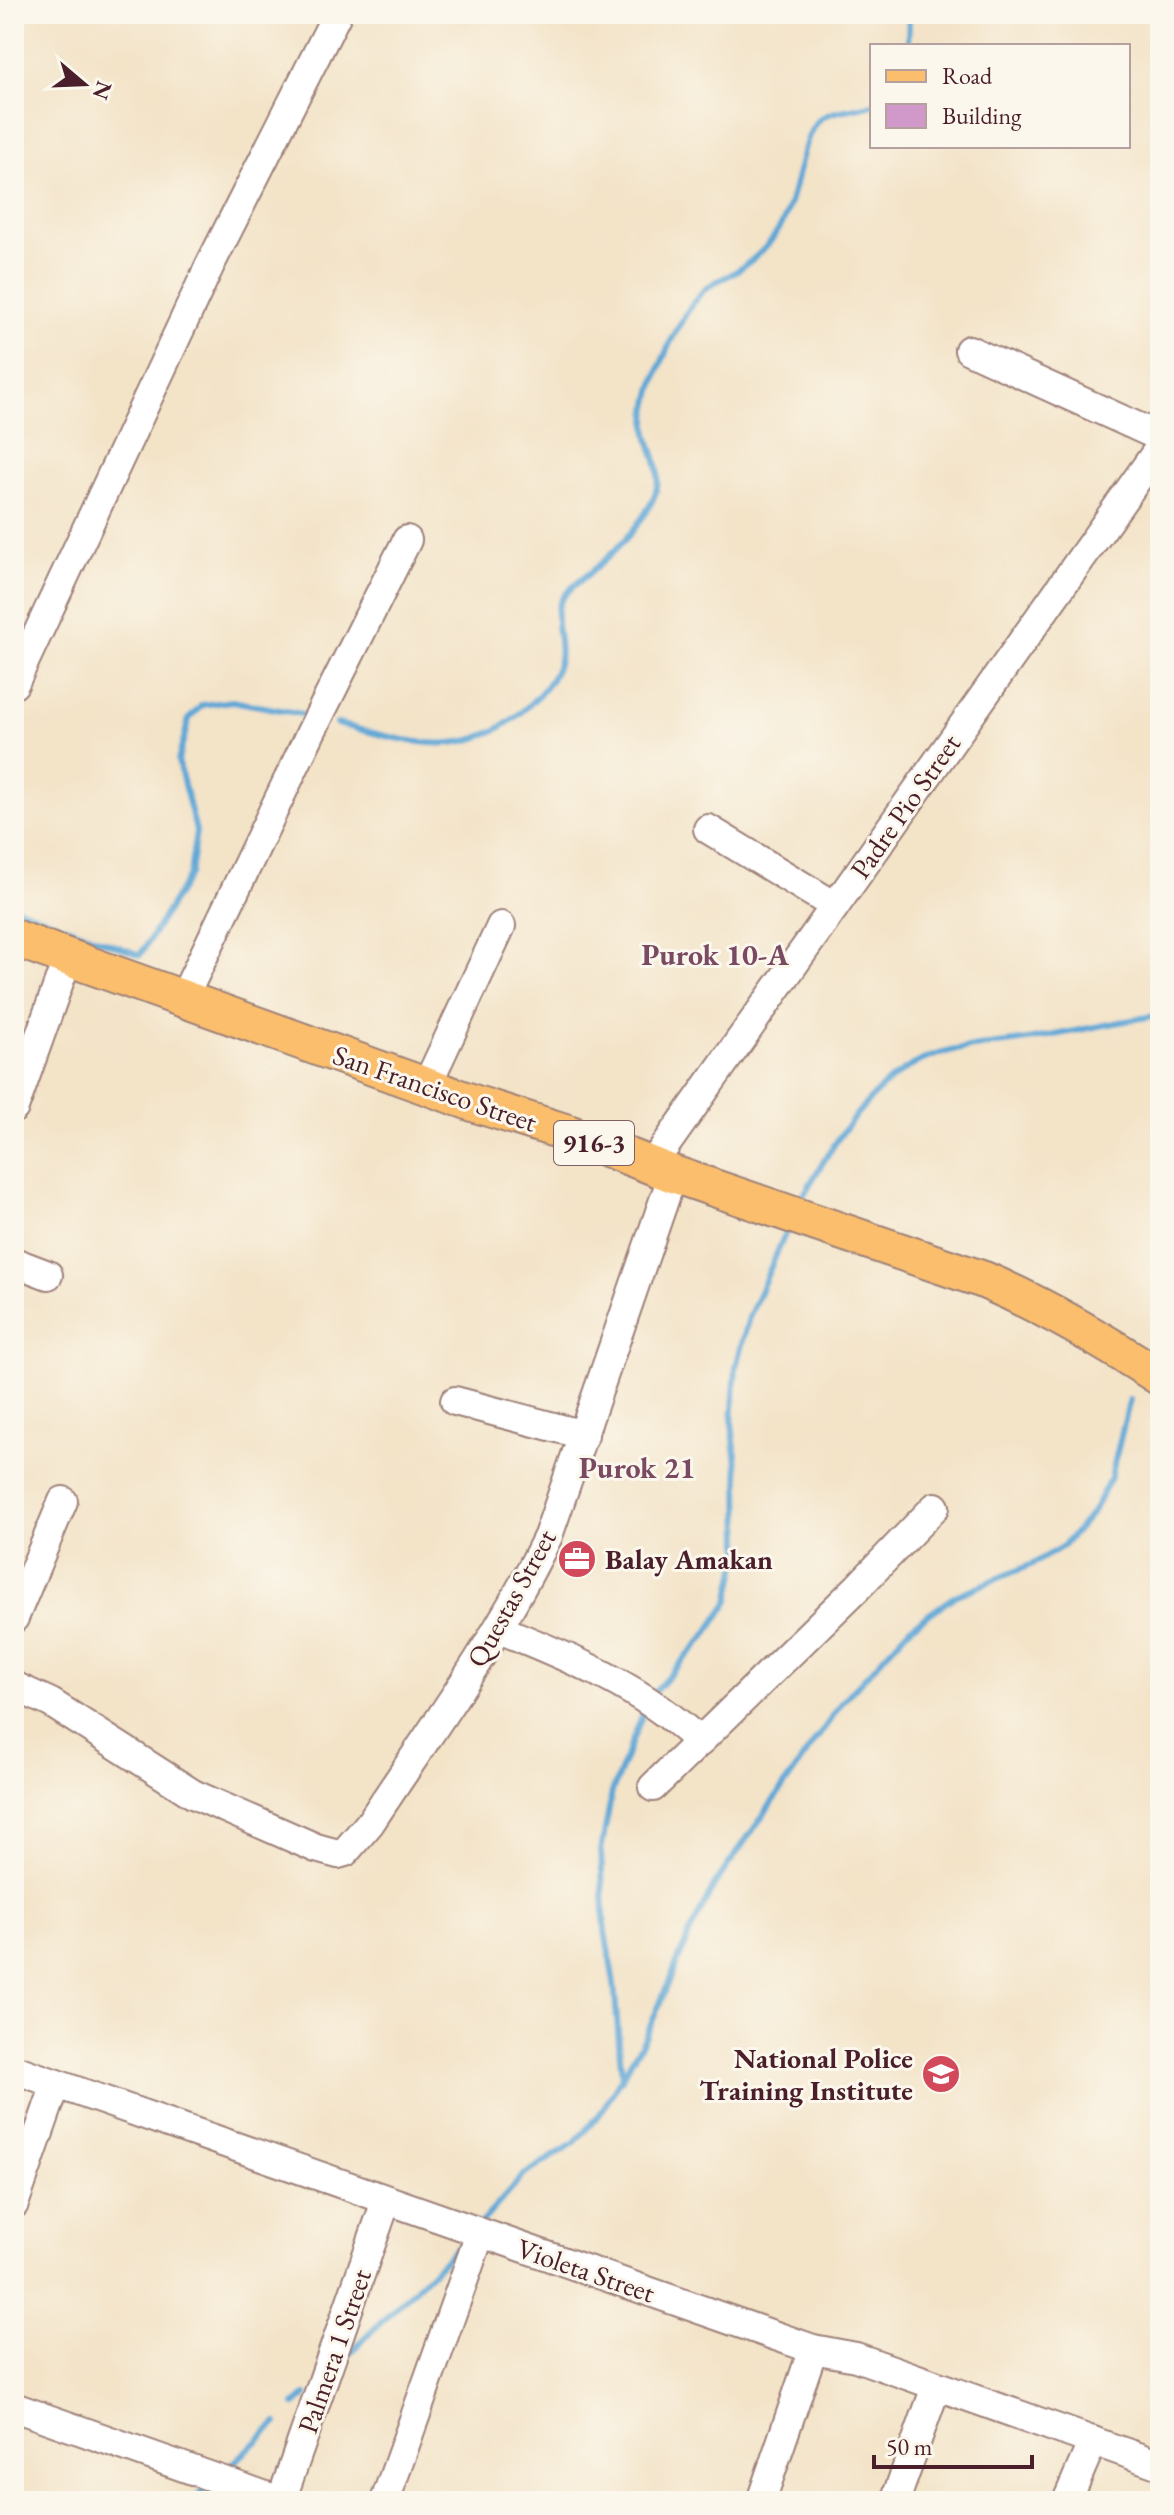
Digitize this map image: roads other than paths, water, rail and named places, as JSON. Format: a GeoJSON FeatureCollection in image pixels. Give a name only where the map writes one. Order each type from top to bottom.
{"type":"FeatureCollection","features":[{"type":"Feature","properties":{"kind":"main road","name":"San Francisco Street"},"geometry":{"type":"LineString","coordinates":[[14,938],[1013,1292],[1081,1327],[1160,1377]]}},
{"type":"Feature","properties":{"kind":"street"},"geometry":{"type":"LineString","coordinates":[[14,684],[210,265],[337,14]]}},
{"type":"Feature","properties":{"kind":"street"},"geometry":{"type":"LineString","coordinates":[[969,350],[1160,437]]}},
{"type":"Feature","properties":{"kind":"street","name":"Padre Pio Street"},"geometry":{"type":"LineString","coordinates":[[662,1170],[835,906],[1160,447]]}},
{"type":"Feature","properties":{"kind":"street"},"geometry":{"type":"LineString","coordinates":[[183,999],[407,540]]}},
{"type":"Feature","properties":{"kind":"street"},"geometry":{"type":"LineString","coordinates":[[708,829],[835,906]]}},
{"type":"Feature","properties":{"kind":"street"},"geometry":{"type":"LineString","coordinates":[[427,1085],[501,926]]}},
{"type":"Feature","properties":{"kind":"street"},"geometry":{"type":"LineString","coordinates":[[14,1108],[68,957]]}},
{"type":"Feature","properties":{"kind":"street","name":"Questas Street"},"geometry":{"type":"LineString","coordinates":[[14,1686],[51,1703],[193,1794],[316,1848],[338,1854],[352,1846],[499,1629],[548,1536],[584,1435],[662,1170]]}},
{"type":"Feature","properties":{"kind":"street"},"geometry":{"type":"LineString","coordinates":[[14,1262],[48,1275]]}},
{"type":"Feature","properties":{"kind":"street"},"geometry":{"type":"LineString","coordinates":[[455,1401],[584,1435]]}},
{"type":"Feature","properties":{"kind":"street"},"geometry":{"type":"LineString","coordinates":[[14,1618],[63,1501]]}},
{"type":"Feature","properties":{"kind":"street"},"geometry":{"type":"LineString","coordinates":[[653,1787],[857,1588],[935,1507]]}},
{"type":"Feature","properties":{"kind":"street"},"geometry":{"type":"LineString","coordinates":[[499,1629],[609,1677],[678,1721],[700,1742]]}},
{"type":"Feature","properties":{"kind":"street","name":"Violeta Street"},"geometry":{"type":"LineString","coordinates":[[14,2069],[480,2234],[813,2349],[856,2357],[1160,2465]]}},
{"type":"Feature","properties":{"kind":"street"},"geometry":{"type":"LineString","coordinates":[[14,2204],[56,2084]]}},
{"type":"Feature","properties":{"kind":"street","name":"Palmera 1 Street"},"geometry":{"type":"LineString","coordinates":[[281,2501],[386,2201]]}},
{"type":"Feature","properties":{"kind":"street"},"geometry":{"type":"LineString","coordinates":[[385,2501],[480,2234]]}},
{"type":"Feature","properties":{"kind":"street"},"geometry":{"type":"LineString","coordinates":[[761,2501],[813,2349]]}},
{"type":"Feature","properties":{"kind":"street"},"geometry":{"type":"LineString","coordinates":[[895,2501],[936,2387]]}},
{"type":"Feature","properties":{"kind":"street"},"geometry":{"type":"LineString","coordinates":[[14,2407],[281,2501]]}},
{"type":"Feature","properties":{"kind":"street"},"geometry":{"type":"LineString","coordinates":[[1067,2501],[1093,2441]]}},
{"type":"Feature","properties":{"kind":"waterway"},"geometry":{"type":"LineString","coordinates":[[908,44],[909,14]]}},
{"type":"Feature","properties":{"kind":"waterway"},"geometry":{"type":"LineString","coordinates":[[337,724],[414,741],[461,742],[484,736],[506,724],[543,690],[559,660],[557,611],[564,596],[623,542],[654,498],[658,472],[648,434],[648,411],[657,374],[682,321],[704,290],[752,260],[776,234],[786,215],[813,127],[832,113],[870,104]]}},
{"type":"Feature","properties":{"kind":"waterway"},"geometry":{"type":"LineString","coordinates":[[14,907],[140,955],[190,874],[196,831],[178,761],[189,719],[202,705],[232,701],[302,714]]}},
{"type":"Feature","properties":{"kind":"waterway"},"geometry":{"type":"LineString","coordinates":[[802,1198],[836,1141],[864,1105],[897,1075],[915,1064],[955,1050],[1028,1040],[1160,1015]]}},
{"type":"Feature","properties":{"kind":"waterway"},"geometry":{"type":"LineString","coordinates":[[654,1692],[704,1638],[729,1601],[740,1549],[739,1481],[732,1423],[736,1367],[749,1317],[786,1232]]}},
{"type":"Feature","properties":{"kind":"waterway"},"geometry":{"type":"LineString","coordinates":[[1153,1346],[1160,1331]]}},
{"type":"Feature","properties":{"kind":"waterway"},"geometry":{"type":"LineString","coordinates":[[480,2224],[524,2175],[574,2143],[600,2114],[646,2036],[692,1928],[715,1884],[844,1700],[911,1627],[955,1596],[1033,1564],[1063,1546],[1092,1513],[1111,1477],[1130,1399]]}},
{"type":"Feature","properties":{"kind":"waterway"},"geometry":{"type":"LineString","coordinates":[[622,2079],[614,1983],[605,1931],[601,1851],[612,1792],[645,1708]]}},
{"type":"Feature","properties":{"kind":"waterway"},"geometry":{"type":"LineString","coordinates":[[342,2361],[464,2240]]}},
{"type":"Feature","properties":{"kind":"waterway"},"geometry":{"type":"LineString","coordinates":[[295,2405],[306,2395]]}},
{"type":"Feature","properties":{"kind":"waterway"},"geometry":{"type":"LineString","coordinates":[[227,2469],[277,2423]]}},
{"type":"Feature","properties":{"kind":"waterway"},"geometry":{"type":"LineString","coordinates":[[193,2501],[207,2487]]}},
{"type":"Feature","properties":{"kind":"place","name":"Balay Amakan"},"geometry":{"type":"Point","coordinates":[577,1559]}},
{"type":"Feature","properties":{"kind":"place","name":"National Police Training Institute"},"geometry":{"type":"Point","coordinates":[941,2074]}},
{"type":"Feature","properties":{"kind":"district","name":"Purok 10-A"},"geometry":{"type":"Point","coordinates":[715,955]}},
{"type":"Feature","properties":{"kind":"district","name":"Purok 21"},"geometry":{"type":"Point","coordinates":[637,1468]}}]}
